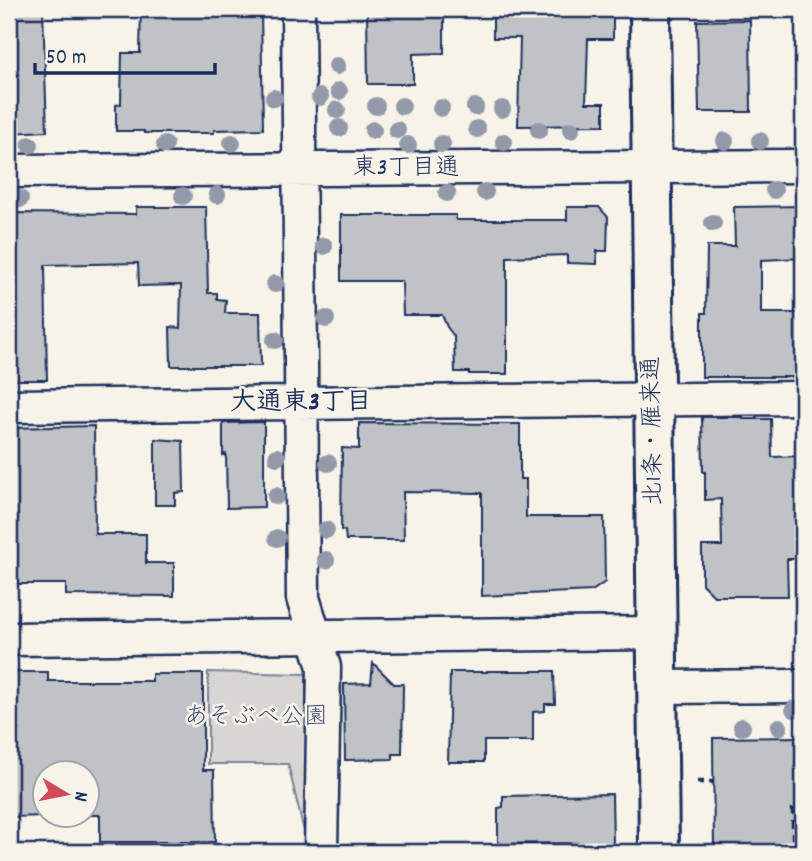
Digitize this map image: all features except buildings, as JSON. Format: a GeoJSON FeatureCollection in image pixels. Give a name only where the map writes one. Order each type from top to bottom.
{"type":"FeatureCollection","features":[{"type":"Feature","properties":{"kind":"highway","name":"北1条・雁来通"},"geometry":{"type":"LineString","coordinates":[[650,9],[659,852]]}},
{"type":"Feature","properties":{"kind":"street"},"geometry":{"type":"LineString","coordinates":[[298,9],[303,598],[324,667],[321,852]]}},
{"type":"Feature","properties":{"kind":"street","name":"東3丁目通"},"geometry":{"type":"LineString","coordinates":[[9,171],[803,166]]}},
{"type":"Feature","properties":{"kind":"street"},"geometry":{"type":"LineString","coordinates":[[9,405],[803,398]]}},
{"type":"Feature","properties":{"kind":"street"},"geometry":{"type":"LineString","coordinates":[[9,639],[656,633]]}},
{"type":"Feature","properties":{"kind":"street"},"geometry":{"type":"LineString","coordinates":[[657,687],[803,686]]}},
{"type":"Feature","properties":{"kind":"path"},"geometry":{"type":"LineString","coordinates":[[697,782],[714,782]]}},
{"type":"Feature","properties":{"kind":"path"},"geometry":{"type":"LineString","coordinates":[[793,808],[793,852]]}},
{"type":"Feature","properties":{"kind":"path"},"geometry":{"type":"LineString","coordinates":[[800,808],[800,852]]}},
{"type":"Feature","properties":{"kind":"green space","name":"あそぶべ公園"},"geometry":{"type":"Polygon","coordinates":[[[208,672],[306,674],[306,840],[288,764],[208,764],[208,672]]]}},
{"type":"Feature","properties":{"kind":"district","name":"大通東3丁目"},"geometry":{"type":"Point","coordinates":[301,403]}}]}
